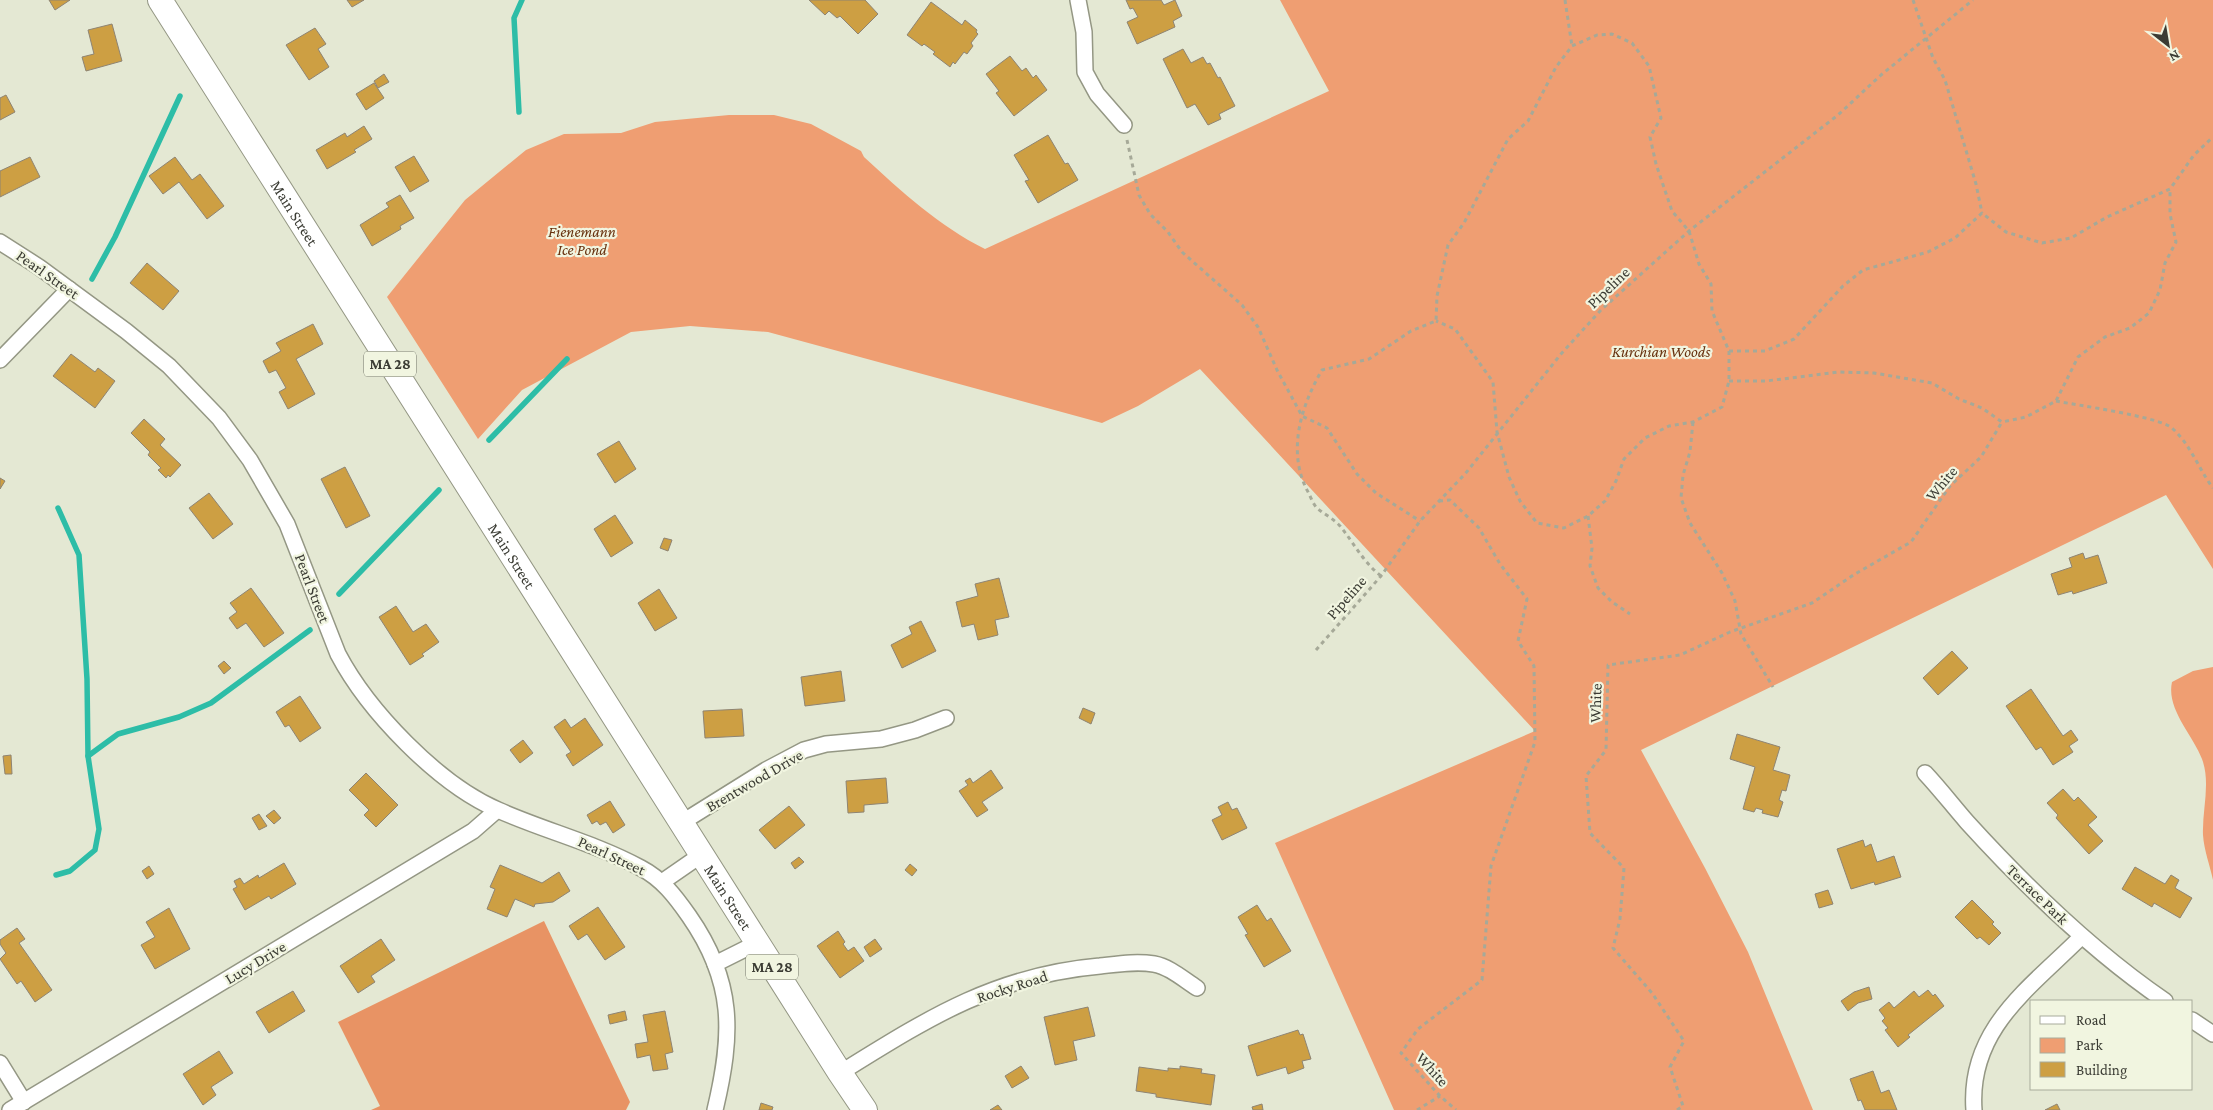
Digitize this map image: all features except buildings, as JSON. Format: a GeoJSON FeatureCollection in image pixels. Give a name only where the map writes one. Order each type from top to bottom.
{"type":"FeatureCollection","features":[{"type":"Feature","properties":{"kind":"main road","name":"Main Street"},"geometry":{"type":"LineString","coordinates":[[160,0],[701,855],[865,1110]]}},
{"type":"Feature","properties":{"kind":"street"},"geometry":{"type":"LineString","coordinates":[[1078,0],[1084,32],[1085,72],[1097,94],[1124,125]]}},
{"type":"Feature","properties":{"kind":"street","name":"Pearl Street"},"geometry":{"type":"LineString","coordinates":[[0,242],[39,266],[169,366],[214,411],[250,460],[287,524],[338,654],[352,680],[387,723],[433,766],[458,786],[497,810],[582,840],[642,868],[662,882],[692,921],[715,964],[725,996],[728,1033],[724,1073],[715,1110]]}},
{"type":"Feature","properties":{"kind":"street"},"geometry":{"type":"LineString","coordinates":[[0,360],[69,289]]}},
{"type":"Feature","properties":{"kind":"street","name":"Brentwood Drive"},"geometry":{"type":"LineString","coordinates":[[681,823],[797,753],[826,744],[881,739],[915,730],[946,718]]}},
{"type":"Feature","properties":{"kind":"street","name":"Terrace Park"},"geometry":{"type":"LineString","coordinates":[[1925,773],[2018,876],[2082,937],[2164,1000]]}},
{"type":"Feature","properties":{"kind":"street","name":"Lucy Drive"},"geometry":{"type":"LineString","coordinates":[[10,1110],[474,831],[497,810]]}},
{"type":"Feature","properties":{"kind":"street","name":"Pearl Street"},"geometry":{"type":"LineString","coordinates":[[662,882],[701,855]]}},
{"type":"Feature","properties":{"kind":"street"},"geometry":{"type":"LineString","coordinates":[[1974,1110],[1974,1086],[1977,1067],[1983,1048],[1995,1026],[2012,1006],[2082,937]]}},
{"type":"Feature","properties":{"kind":"street"},"geometry":{"type":"LineString","coordinates":[[715,964],[757,943]]}},
{"type":"Feature","properties":{"kind":"street","name":"Rocky Road"},"geometry":{"type":"LineString","coordinates":[[840,1073],[891,1041],[950,1008],[1004,985],[1032,976],[1086,967],[1146,963],[1170,970],[1196,988]]}},
{"type":"Feature","properties":{"kind":"street"},"geometry":{"type":"LineString","coordinates":[[2193,1021],[2213,1034]]}},
{"type":"Feature","properties":{"kind":"street"},"geometry":{"type":"LineString","coordinates":[[0,1063],[24,1102]]}},
{"type":"Feature","properties":{"kind":"path"},"geometry":{"type":"LineString","coordinates":[[1565,0],[1572,46]]}},
{"type":"Feature","properties":{"kind":"path"},"geometry":{"type":"LineString","coordinates":[[1913,0],[1950,97],[1976,184],[1982,213],[2006,232],[2042,242],[2071,238],[2107,217],[2170,188],[2194,155],[2213,137]]}},
{"type":"Feature","properties":{"kind":"path","name":"Pipeline"},"geometry":{"type":"LineString","coordinates":[[1316,650],[1381,576],[1420,521],[1465,474],[1561,354],[1601,310],[1689,231],[1838,116],[1881,75],[1973,0]]}},
{"type":"Feature","properties":{"kind":"path"},"geometry":{"type":"LineString","coordinates":[[1381,576],[1367,565],[1355,545],[1338,524],[1315,506],[1300,475],[1297,442],[1302,416],[1309,392],[1322,370],[1369,359],[1411,331],[1436,321],[1455,330],[1493,382],[1497,432],[1509,477],[1520,501],[1537,522],[1564,528],[1588,516],[1604,501],[1616,481],[1624,459],[1645,438],[1670,426],[1693,422],[1722,407],[1729,381],[1729,351],[1712,311],[1712,284],[1699,264],[1689,231],[1672,211],[1656,164],[1650,138],[1661,118],[1649,66],[1632,43],[1612,34],[1597,35],[1572,46],[1556,67],[1528,121],[1508,139],[1464,223],[1448,245],[1437,296],[1436,321]]}},
{"type":"Feature","properties":{"kind":"path"},"geometry":{"type":"LineString","coordinates":[[1124,125],[1139,195],[1150,214],[1168,232],[1182,252],[1242,305],[1258,327],[1277,370],[1302,416],[1327,428],[1357,474],[1376,493],[1420,521]]}},
{"type":"Feature","properties":{"kind":"path"},"geometry":{"type":"LineString","coordinates":[[1729,381],[1766,381],[1838,372],[1874,373],[1932,383],[1959,399],[1982,408],[2002,422],[2026,417],[2056,401],[2078,357],[2105,337],[2130,328],[2149,313],[2160,290],[2165,263],[2176,242],[2170,214],[2170,188]]}},
{"type":"Feature","properties":{"kind":"path"},"geometry":{"type":"LineString","coordinates":[[1729,351],[1765,351],[1794,339],[1844,286],[1863,270],[1928,252],[1955,238],[1982,213]]}},
{"type":"Feature","properties":{"kind":"path"},"geometry":{"type":"LineString","coordinates":[[2056,401],[2137,416],[2170,426],[2190,448],[2213,488]]}},
{"type":"Feature","properties":{"kind":"path"},"geometry":{"type":"LineString","coordinates":[[1693,422],[1690,452],[1683,475],[1681,498],[1690,523],[1722,573],[1735,601],[1741,634],[1773,687]]}},
{"type":"Feature","properties":{"kind":"path","name":"White"},"geometry":{"type":"LineString","coordinates":[[1677,1110],[1683,1106],[1670,1068],[1684,1041],[1652,992],[1613,948],[1620,919],[1624,868],[1590,833],[1586,776],[1606,750],[1608,664],[1680,655],[1740,628],[1812,604],[1855,574],[1911,542],[1950,486],[1981,458],[2002,422]]}},
{"type":"Feature","properties":{"kind":"path","name":"White"},"geometry":{"type":"LineString","coordinates":[[1439,501],[1450,500],[1479,528],[1500,564],[1528,599],[1518,641],[1534,666],[1535,742],[1491,866],[1482,980],[1418,1029],[1401,1053],[1440,1096],[1456,1110]]}},
{"type":"Feature","properties":{"kind":"path"},"geometry":{"type":"LineString","coordinates":[[1588,516],[1592,548],[1590,566],[1598,588],[1612,602],[1630,614]]}},
{"type":"Feature","properties":{"kind":"path"},"geometry":{"type":"LineString","coordinates":[[1418,1110],[1440,1096]]}},
{"type":"Feature","properties":{"kind":"green space","name":"Kurchian Woods"},"geometry":{"type":"Polygon","coordinates":[[[1280,0],[2213,0],[2213,569],[2166,495],[1641,750],[1748,952],[1813,1110],[1394,1110],[1275,843],[1535,731],[1200,369],[1138,406],[1102,423],[768,332],[690,326],[631,332],[522,390],[478,439],[387,297],[465,200],[526,150],[564,134],[621,133],[655,122],[729,115],[774,115],[811,124],[861,151],[864,157],[922,208],[952,230],[985,249],[1329,91],[1280,0]]]}},
{"type":"Feature","properties":{"kind":"green space"},"geometry":{"type":"Polygon","coordinates":[[[2213,667],[2213,880],[2203,835],[2206,787],[2205,768],[2198,750],[2176,712],[2171,692],[2172,682],[2193,671],[2213,667]]]}},
{"type":"Feature","properties":{"kind":"shaded area"},"geometry":{"type":"Polygon","coordinates":[[[544,921],[630,1102],[626,1110],[371,1110],[380,1106],[338,1022],[544,921]]]}},
{"type":"Feature","properties":{"kind":"waterway"},"geometry":{"type":"LineString","coordinates":[[519,112],[514,18],[522,0]]}},
{"type":"Feature","properties":{"kind":"waterway"},"geometry":{"type":"LineString","coordinates":[[92,279],[115,237],[180,96]]}},
{"type":"Feature","properties":{"kind":"waterway"},"geometry":{"type":"LineString","coordinates":[[489,440],[567,359]]}},
{"type":"Feature","properties":{"kind":"waterway"},"geometry":{"type":"LineString","coordinates":[[339,594],[439,490]]}},
{"type":"Feature","properties":{"kind":"waterway"},"geometry":{"type":"LineString","coordinates":[[56,875],[70,871],[95,850],[99,829],[88,756],[87,679],[79,555],[58,508]]}},
{"type":"Feature","properties":{"kind":"waterway"},"geometry":{"type":"LineString","coordinates":[[88,756],[118,734],[179,717],[211,703],[310,630]]}},
{"type":"Feature","properties":{"kind":"park label","name":"Fienemann Ice Pond"},"geometry":{"type":"Point","coordinates":[582,240]}}]}
